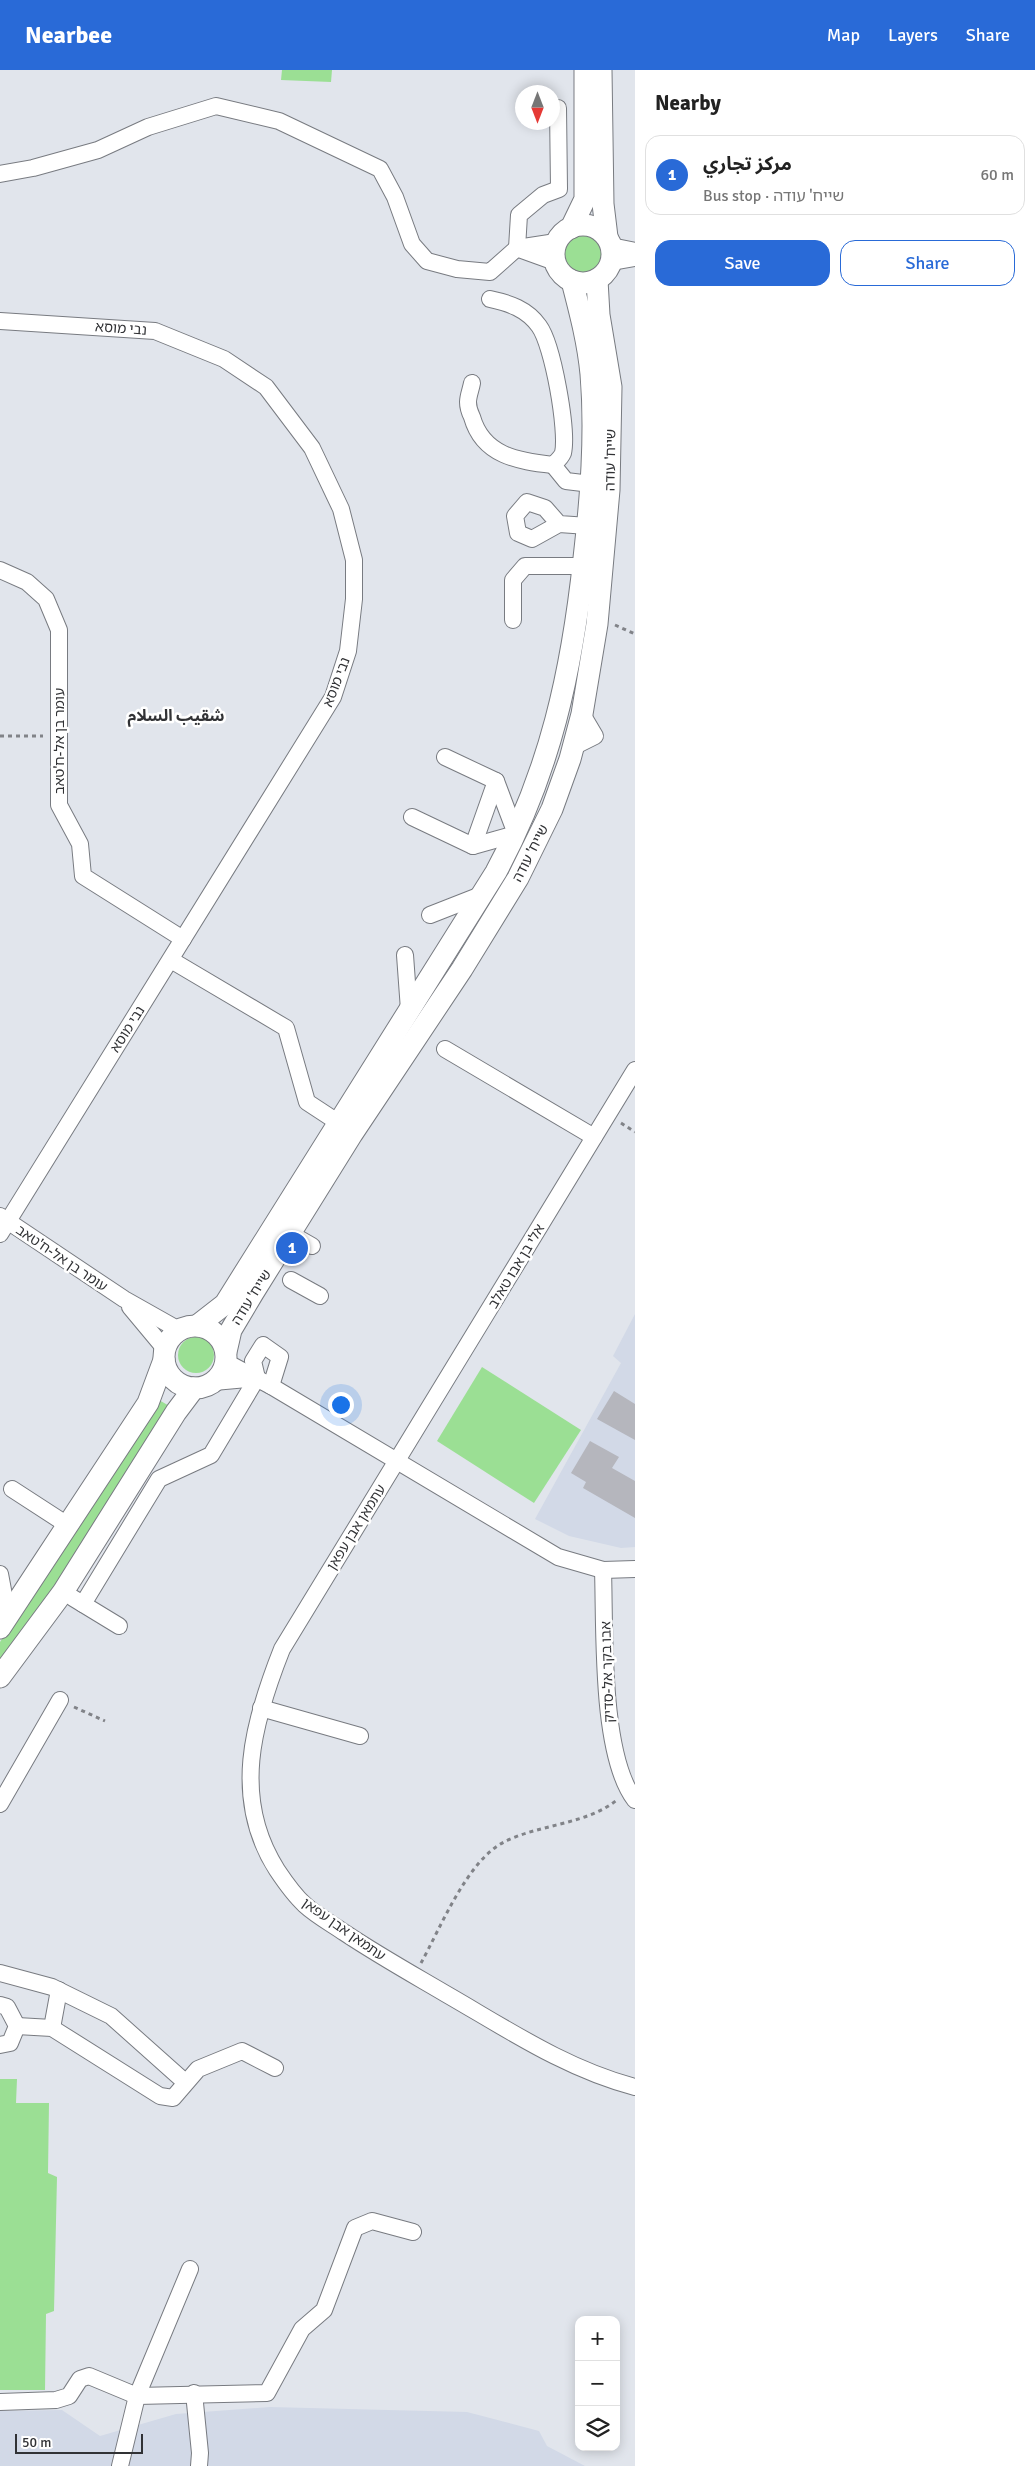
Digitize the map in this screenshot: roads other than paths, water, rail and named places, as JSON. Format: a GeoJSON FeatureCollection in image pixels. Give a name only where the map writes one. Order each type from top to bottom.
{"type":"FeatureCollection","features":[{"type":"Feature","properties":{"kind":"main road"},"geometry":{"type":"LineString","coordinates":[[585,70],[585,199],[561,244],[560,271],[572,281],[588,283],[597,280],[607,271],[610,249],[603,204],[601,70]]}},
{"type":"Feature","properties":{"kind":"main road"},"geometry":{"type":"LineString","coordinates":[[561,244],[580,225],[593,227],[610,249]]}},
{"type":"Feature","properties":{"kind":"main road","name":"שייח' עודה"},"geometry":{"type":"LineString","coordinates":[[226,1357],[231,1330],[352,1134],[462,969],[518,878],[552,809],[582,714],[597,624],[610,490],[611,387],[599,315],[597,280]]}},
{"type":"Feature","properties":{"kind":"main road","name":"שייח' עודה"},"geometry":{"type":"LineString","coordinates":[[189,1327],[224,1304],[481,895],[516,834],[556,727],[575,632],[584,566],[591,484],[593,418],[591,373],[585,332],[572,281]]}},
{"type":"Feature","properties":{"kind":"main road"},"geometry":{"type":"LineString","coordinates":[[4,1622],[148,1403],[164,1354],[170,1338],[189,1327],[216,1334],[226,1357],[214,1382],[204,1387],[194,1388],[182,1386],[172,1378],[164,1354]]}},
{"type":"Feature","properties":{"kind":"main road"},"geometry":{"type":"LineString","coordinates":[[0,1677],[63,1592],[176,1412],[194,1388]]}},
{"type":"Feature","properties":{"kind":"street"},"geometry":{"type":"LineString","coordinates":[[0,174],[33,168],[98,150],[148,127],[216,106],[279,121],[380,169],[395,196],[412,244],[427,261],[457,269],[490,272],[517,248],[561,244]]}},
{"type":"Feature","properties":{"kind":"street"},"geometry":{"type":"LineString","coordinates":[[517,248],[518,215],[543,195],[559,189],[558,130]]}},
{"type":"Feature","properties":{"kind":"street"},"geometry":{"type":"LineString","coordinates":[[610,249],[635,251]]}},
{"type":"Feature","properties":{"kind":"street"},"geometry":{"type":"LineString","coordinates":[[610,249],[635,258]]}},
{"type":"Feature","properties":{"kind":"street"},"geometry":{"type":"LineString","coordinates":[[490,299],[515,304],[540,326],[554,367],[565,434],[562,456],[553,465]]}},
{"type":"Feature","properties":{"kind":"street","name":"נבי מוסא"},"geometry":{"type":"LineString","coordinates":[[0,321],[155,331],[224,360],[266,387],[312,448],[341,509],[354,560],[354,599],[348,650],[333,697],[171,960],[3,1224]]}},
{"type":"Feature","properties":{"kind":"street"},"geometry":{"type":"LineString","coordinates":[[472,383],[468,404],[474,426],[486,444],[501,454],[553,465],[566,481],[591,484]]}},
{"type":"Feature","properties":{"kind":"street"},"geometry":{"type":"LineString","coordinates":[[559,524],[588,526]]}},
{"type":"Feature","properties":{"kind":"street"},"geometry":{"type":"LineString","coordinates":[[513,620],[513,580],[525,566],[584,566]]}},
{"type":"Feature","properties":{"kind":"street","name":"עומר בן אל-ח'טאב"},"geometry":{"type":"LineString","coordinates":[[0,570],[27,582],[46,599],[59,630],[59,805],[80,844],[82,876],[183,939]]}},
{"type":"Feature","properties":{"kind":"street"},"geometry":{"type":"LineString","coordinates":[[412,817],[473,846],[516,834],[496,781],[446,757]]}},
{"type":"Feature","properties":{"kind":"street"},"geometry":{"type":"LineString","coordinates":[[473,846],[496,781]]}},
{"type":"Feature","properties":{"kind":"street"},"geometry":{"type":"LineString","coordinates":[[430,915],[481,895]]}},
{"type":"Feature","properties":{"kind":"street"},"geometry":{"type":"LineString","coordinates":[[405,955],[409,1010]]}},
{"type":"Feature","properties":{"kind":"street"},"geometry":{"type":"LineString","coordinates":[[171,960],[286,1028],[307,1102],[339,1123]]}},
{"type":"Feature","properties":{"kind":"street"},"geometry":{"type":"LineString","coordinates":[[445,1049],[594,1137]]}},
{"type":"Feature","properties":{"kind":"street","name":"אלי בן אבו טאלב"},"geometry":{"type":"LineString","coordinates":[[398,1461],[635,1070]]}},
{"type":"Feature","properties":{"kind":"street","name":"עומר בן אל-ח'טאב"},"geometry":{"type":"LineString","coordinates":[[3,1224],[124,1299],[189,1327]]}},
{"type":"Feature","properties":{"kind":"street"},"geometry":{"type":"LineString","coordinates":[[291,1234],[312,1246]]}},
{"type":"Feature","properties":{"kind":"street"},"geometry":{"type":"LineString","coordinates":[[291,1280],[320,1296]]}},
{"type":"Feature","properties":{"kind":"street","name":"עומר בן אל-ח'טאב"},"geometry":{"type":"LineString","coordinates":[[124,1299],[164,1354]]}},
{"type":"Feature","properties":{"kind":"street"},"geometry":{"type":"LineString","coordinates":[[133,1482],[150,1478],[158,1479],[211,1455],[264,1382],[280,1357],[262,1346],[253,1361],[264,1382]]}},
{"type":"Feature","properties":{"kind":"street"},"geometry":{"type":"LineString","coordinates":[[226,1357],[264,1382],[558,1557],[603,1570],[635,1569]]}},
{"type":"Feature","properties":{"kind":"street"},"geometry":{"type":"LineString","coordinates":[[214,1382],[264,1382]]}},
{"type":"Feature","properties":{"kind":"street"},"geometry":{"type":"LineString","coordinates":[[150,1455],[152,1472],[158,1479]]}},
{"type":"Feature","properties":{"kind":"street","name":"עתמאן אבן עפאן"},"geometry":{"type":"LineString","coordinates":[[398,1461],[327,1572],[282,1649],[261,1708],[251,1751],[250,1778],[254,1817],[264,1850],[284,1881],[305,1905],[364,1946],[567,2063],[635,2087]]}},
{"type":"Feature","properties":{"kind":"street"},"geometry":{"type":"LineString","coordinates":[[83,1604],[158,1479]]}},
{"type":"Feature","properties":{"kind":"street"},"geometry":{"type":"LineString","coordinates":[[12,1489],[68,1526]]}},
{"type":"Feature","properties":{"kind":"street","name":"אבו בקר אל-סדיק"},"geometry":{"type":"LineString","coordinates":[[603,1570],[610,1728],[633,1792]]}},
{"type":"Feature","properties":{"kind":"street"},"geometry":{"type":"LineString","coordinates":[[0,1574],[4,1622]]}},
{"type":"Feature","properties":{"kind":"street"},"geometry":{"type":"LineString","coordinates":[[63,1592],[119,1626]]}},
{"type":"Feature","properties":{"kind":"street"},"geometry":{"type":"LineString","coordinates":[[0,1804],[60,1700]]}},
{"type":"Feature","properties":{"kind":"street"},"geometry":{"type":"LineString","coordinates":[[261,1708],[360,1736]]}},
{"type":"Feature","properties":{"kind":"street"},"geometry":{"type":"LineString","coordinates":[[0,1973],[59,1990],[111,2016],[185,2082]]}},
{"type":"Feature","properties":{"kind":"street"},"geometry":{"type":"LineString","coordinates":[[52,2028],[59,1990]]}},
{"type":"Feature","properties":{"kind":"street"},"geometry":{"type":"LineString","coordinates":[[0,2005],[7,2007],[17,2026]]}},
{"type":"Feature","properties":{"kind":"street"},"geometry":{"type":"LineString","coordinates":[[17,2026],[52,2028],[160,2096],[173,2098],[198,2069],[242,2051],[275,2068]]}},
{"type":"Feature","properties":{"kind":"street"},"geometry":{"type":"LineString","coordinates":[[0,2045],[10,2043],[17,2026]]}},
{"type":"Feature","properties":{"kind":"street"},"geometry":{"type":"LineString","coordinates":[[0,2402],[56,2400],[69,2396],[80,2379],[89,2376],[137,2396],[194,2393],[267,2393],[302,2330],[324,2310],[356,2228],[372,2221],[412,2232]]}},
{"type":"Feature","properties":{"kind":"street"},"geometry":{"type":"LineString","coordinates":[[120,2466],[137,2396],[190,2269]]}},
{"type":"Feature","properties":{"kind":"street"},"geometry":{"type":"LineString","coordinates":[[194,2393],[200,2453],[199,2466]]}},
{"type":"Feature","properties":{"kind":"place","name":"مركز تجاري"},"geometry":{"type":"Point","coordinates":[292,1248]}},
{"type":"Feature","properties":{"kind":"district","name":"شقيب السلام"},"geometry":{"type":"Point","coordinates":[176,715]}}]}
